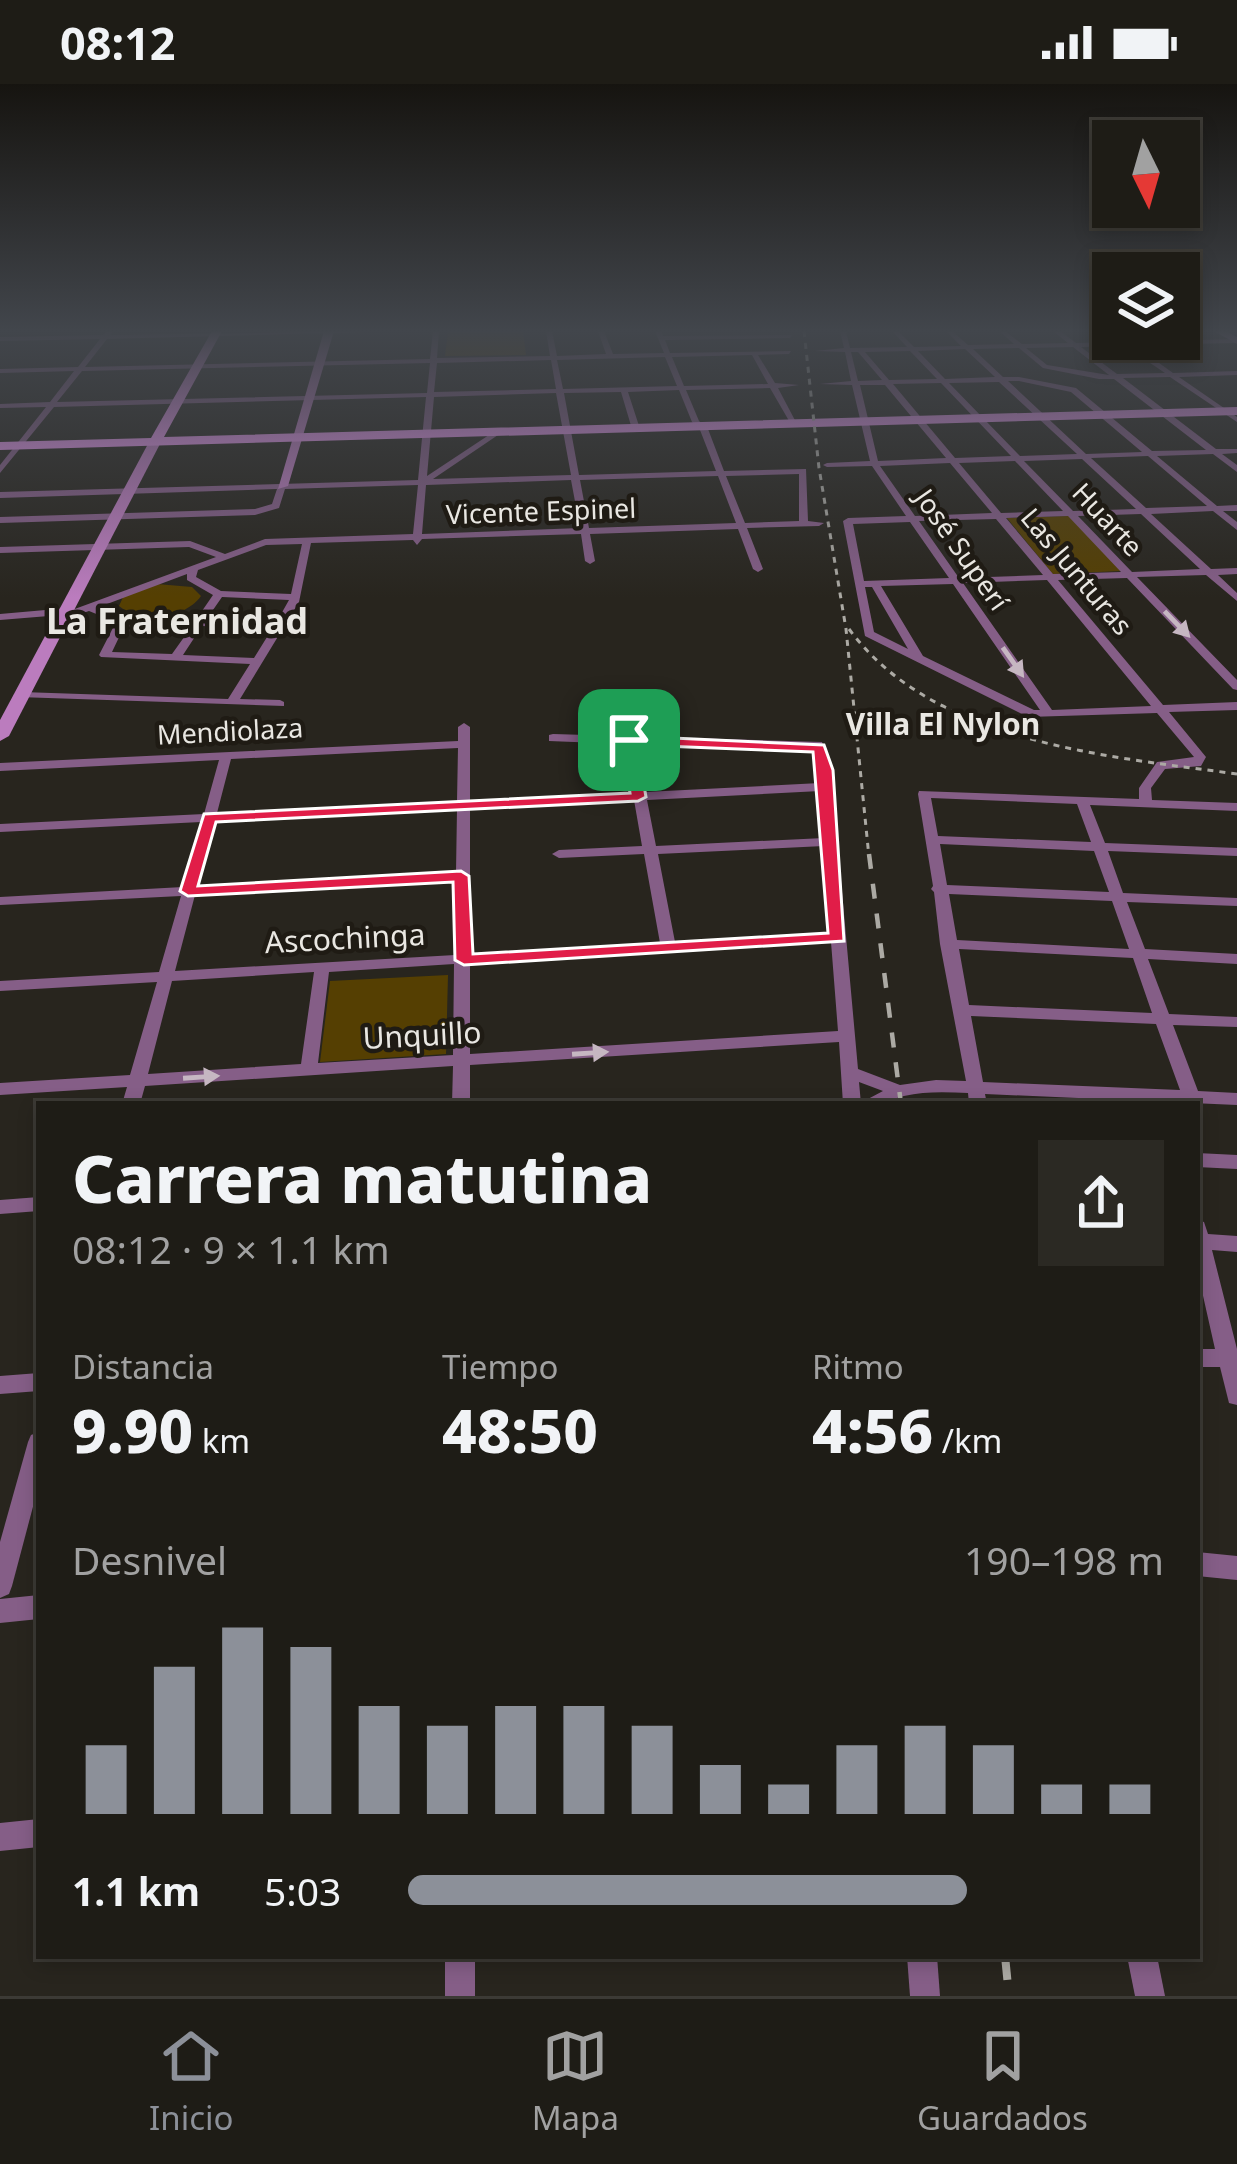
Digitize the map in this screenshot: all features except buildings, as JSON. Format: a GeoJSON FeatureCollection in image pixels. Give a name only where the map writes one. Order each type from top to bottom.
{"type":"FeatureCollection","features":[{"type":"Feature","properties":{"kind":"main road"},"geometry":{"type":"LineString","coordinates":[[2,730],[167,420]]}},
{"type":"Feature","properties":{"kind":"main road"},"geometry":{"type":"LineString","coordinates":[[282,487],[302,420]]}},
{"type":"Feature","properties":{"kind":"main road"},"geometry":{"type":"LineString","coordinates":[[0,446],[912,420]]}},
{"type":"Feature","properties":{"kind":"street"},"geometry":{"type":"LineString","coordinates":[[0,470],[41,420]]}},
{"type":"Feature","properties":{"kind":"street"},"geometry":{"type":"LineString","coordinates":[[417,540],[428,420]]}},
{"type":"Feature","properties":{"kind":"street"},"geometry":{"type":"LineString","coordinates":[[564,420],[590,561]]}},
{"type":"Feature","properties":{"kind":"street"},"geometry":{"type":"LineString","coordinates":[[633,420],[636,429]]}},
{"type":"Feature","properties":{"kind":"street"},"geometry":{"type":"LineString","coordinates":[[699,420],[758,569]]}},
{"type":"Feature","properties":{"kind":"street"},"geometry":{"type":"LineString","coordinates":[[793,420],[795,424]]}},
{"type":"Feature","properties":{"kind":"street","name":"Las Junturas"},"geometry":{"type":"LineString","coordinates":[[918,420],[1200,757],[1190,764],[1161,765],[1145,788],[1146,803]]}},
{"type":"Feature","properties":{"kind":"street","name":"Huarte"},"geometry":{"type":"LineString","coordinates":[[982,420],[1237,687]]}},
{"type":"Feature","properties":{"kind":"street"},"geometry":{"type":"LineString","coordinates":[[1046,420],[1237,598]]}},
{"type":"Feature","properties":{"kind":"street"},"geometry":{"type":"LineString","coordinates":[[1109,420],[1237,526]]}},
{"type":"Feature","properties":{"kind":"street"},"geometry":{"type":"LineString","coordinates":[[1173,420],[1237,469]]}},
{"type":"Feature","properties":{"kind":"street","name":"José Superí"},"geometry":{"type":"LineString","coordinates":[[863,422],[874,463],[1049,714]]}},
{"type":"Feature","properties":{"kind":"street"},"geometry":{"type":"LineString","coordinates":[[423,482],[495,433]]}},
{"type":"Feature","properties":{"kind":"street"},"geometry":{"type":"LineString","coordinates":[[827,465],[1237,452]]}},
{"type":"Feature","properties":{"kind":"street"},"geometry":{"type":"LineString","coordinates":[[0,495],[803,471],[804,524]]}},
{"type":"Feature","properties":{"kind":"street"},"geometry":{"type":"LineString","coordinates":[[0,520],[255,512],[275,506],[282,487]]}},
{"type":"Feature","properties":{"kind":"street"},"geometry":{"type":"LineString","coordinates":[[1237,508],[848,521],[869,634],[1027,712],[1237,706]]}},
{"type":"Feature","properties":{"kind":"street","name":"Vicente Espinel"},"geometry":{"type":"LineString","coordinates":[[195,575],[225,556],[265,542],[819,523]]}},
{"type":"Feature","properties":{"kind":"street"},"geometry":{"type":"LineString","coordinates":[[232,702],[296,597],[307,540]]}},
{"type":"Feature","properties":{"kind":"street"},"geometry":{"type":"LineString","coordinates":[[0,550],[190,544],[225,556]]}},
{"type":"Feature","properties":{"kind":"street"},"geometry":{"type":"LineString","coordinates":[[859,584],[1237,571]]}},
{"type":"Feature","properties":{"kind":"street"},"geometry":{"type":"LineString","coordinates":[[2,618],[66,614],[159,581],[195,575],[219,594],[296,597]]}},
{"type":"Feature","properties":{"kind":"street"},"geometry":{"type":"LineString","coordinates":[[875,584],[920,661]]}},
{"type":"Feature","properties":{"kind":"street"},"geometry":{"type":"LineString","coordinates":[[175,658],[219,594]]}},
{"type":"Feature","properties":{"kind":"street"},"geometry":{"type":"LineString","coordinates":[[90,607],[122,621],[106,655],[256,662]]}},
{"type":"Feature","properties":{"kind":"street"},"geometry":{"type":"LineString","coordinates":[[119,628],[279,626]]}},
{"type":"Feature","properties":{"kind":"street"},"geometry":{"type":"LineString","coordinates":[[0,691],[280,704]]}},
{"type":"Feature","properties":{"kind":"street","name":"Mendiolaza"},"geometry":{"type":"LineString","coordinates":[[0,767],[226,756],[463,736],[463,805]]}},
{"type":"Feature","properties":{"kind":"street"},"geometry":{"type":"LineString","coordinates":[[553,738],[819,746],[852,1101]]}},
{"type":"Feature","properties":{"kind":"street"},"geometry":{"type":"LineString","coordinates":[[629,740],[669,948]]}},
{"type":"Feature","properties":{"kind":"street"},"geometry":{"type":"LineString","coordinates":[[132,1101],[226,756]]}},
{"type":"Feature","properties":{"kind":"street"},"geometry":{"type":"LineString","coordinates":[[0,828],[825,787]]}},
{"type":"Feature","properties":{"kind":"street"},"geometry":{"type":"LineString","coordinates":[[976,1096],[924,794],[1237,806]]}},
{"type":"Feature","properties":{"kind":"street"},"geometry":{"type":"LineString","coordinates":[[1082,800],[1191,1096]]}},
{"type":"Feature","properties":{"kind":"street"},"geometry":{"type":"LineString","coordinates":[[461,1101],[463,805]]}},
{"type":"Feature","properties":{"kind":"street"},"geometry":{"type":"LineString","coordinates":[[930,840],[1237,852]]}},
{"type":"Feature","properties":{"kind":"street"},"geometry":{"type":"LineString","coordinates":[[559,854],[830,842]]}},
{"type":"Feature","properties":{"kind":"street"},"geometry":{"type":"LineString","coordinates":[[0,901],[461,876]]}},
{"type":"Feature","properties":{"kind":"street"},"geometry":{"type":"LineString","coordinates":[[938,889],[1237,902]]}},
{"type":"Feature","properties":{"kind":"street","name":"Ascochinga"},"geometry":{"type":"LineString","coordinates":[[0,986],[837,938]]}},
{"type":"Feature","properties":{"kind":"street"},"geometry":{"type":"LineString","coordinates":[[948,944],[1237,959]]}},
{"type":"Feature","properties":{"kind":"street"},"geometry":{"type":"LineString","coordinates":[[309,1070],[322,968]]}},
{"type":"Feature","properties":{"kind":"street"},"geometry":{"type":"LineString","coordinates":[[961,1010],[1237,1022]]}},
{"type":"Feature","properties":{"kind":"street","name":"Unquillo"},"geometry":{"type":"LineString","coordinates":[[0,1089],[847,1036]]}},
{"type":"Feature","properties":{"kind":"street"},"geometry":{"type":"LineString","coordinates":[[849,1072],[899,1091]]}},
{"type":"Feature","properties":{"kind":"street"},"geometry":{"type":"LineString","coordinates":[[878,1101],[899,1091],[937,1086],[976,1096],[1237,1099]]}},
{"type":"Feature","properties":{"kind":"street"},"geometry":{"type":"LineString","coordinates":[[1200,1160],[1237,1162]]}},
{"type":"Feature","properties":{"kind":"street"},"geometry":{"type":"LineString","coordinates":[[0,1207],[36,1204]]}},
{"type":"Feature","properties":{"kind":"street"},"geometry":{"type":"LineString","coordinates":[[1200,1236],[1237,1244]]}},
{"type":"Feature","properties":{"kind":"street"},"geometry":{"type":"LineString","coordinates":[[1200,1243],[1232,1358],[1237,1396]]}},
{"type":"Feature","properties":{"kind":"street"},"geometry":{"type":"LineString","coordinates":[[1200,1358],[1232,1358]]}},
{"type":"Feature","properties":{"kind":"street"},"geometry":{"type":"LineString","coordinates":[[0,1385],[36,1382]]}},
{"type":"Feature","properties":{"kind":"street"},"geometry":{"type":"LineString","coordinates":[[0,1586],[36,1453]]}},
{"type":"Feature","properties":{"kind":"street"},"geometry":{"type":"LineString","coordinates":[[1200,1564],[1237,1568]]}},
{"type":"Feature","properties":{"kind":"street"},"geometry":{"type":"LineString","coordinates":[[0,1611],[36,1607]]}},
{"type":"Feature","properties":{"kind":"street"},"geometry":{"type":"LineString","coordinates":[[0,1837],[36,1833]]}},
{"type":"Feature","properties":{"kind":"street"},"geometry":{"type":"LineString","coordinates":[[460,1959],[460,1996]]}},
{"type":"Feature","properties":{"kind":"street"},"geometry":{"type":"LineString","coordinates":[[922,1959],[926,1996]]}},
{"type":"Feature","properties":{"kind":"street"},"geometry":{"type":"LineString","coordinates":[[1143,1959],[1150,1996]]}},
{"type":"Feature","properties":{"kind":"shaded area"},"geometry":{"type":"Polygon","coordinates":[[[1069,516],[1121,571],[1053,574],[1007,518],[1069,516]]]}},
{"type":"Feature","properties":{"kind":"shaded area"},"geometry":{"type":"Polygon","coordinates":[[[157,584],[192,587],[201,596],[184,610],[162,616],[138,615],[119,606],[124,595],[157,584]]]}},
{"type":"Feature","properties":{"kind":"shaded area"},"geometry":{"type":"Polygon","coordinates":[[[448,975],[446,1054],[320,1062],[330,981],[448,975]]]}},
{"type":"Feature","properties":{"kind":"railway"},"geometry":{"type":"LineString","coordinates":[[814,420],[846,629],[869,857]]}},
{"type":"Feature","properties":{"kind":"railway"},"geometry":{"type":"LineString","coordinates":[[849,629],[884,667],[927,697],[974,720],[1079,750],[1237,774]]}},
{"type":"Feature","properties":{"kind":"railway"},"geometry":{"type":"LineString","coordinates":[[869,854],[901,1101]]}},
{"type":"Feature","properties":{"kind":"railway"},"geometry":{"type":"LineString","coordinates":[[1005,1959],[1009,1996]]}},
{"type":"Feature","properties":{"kind":"district","name":"La Fraternidad"},"geometry":{"type":"Point","coordinates":[177,621]}},
{"type":"Feature","properties":{"kind":"district","name":"Villa El Nylon"},"geometry":{"type":"Point","coordinates":[943,725]}},
{"type":"Feature","properties":{"kind":"route"},"geometry":{"type":"LineString","coordinates":[[629,740],[819,748],[825,770],[837,938],[464,960],[461,876],[188,891],[209,817],[638,797],[629,740]]}}]}
